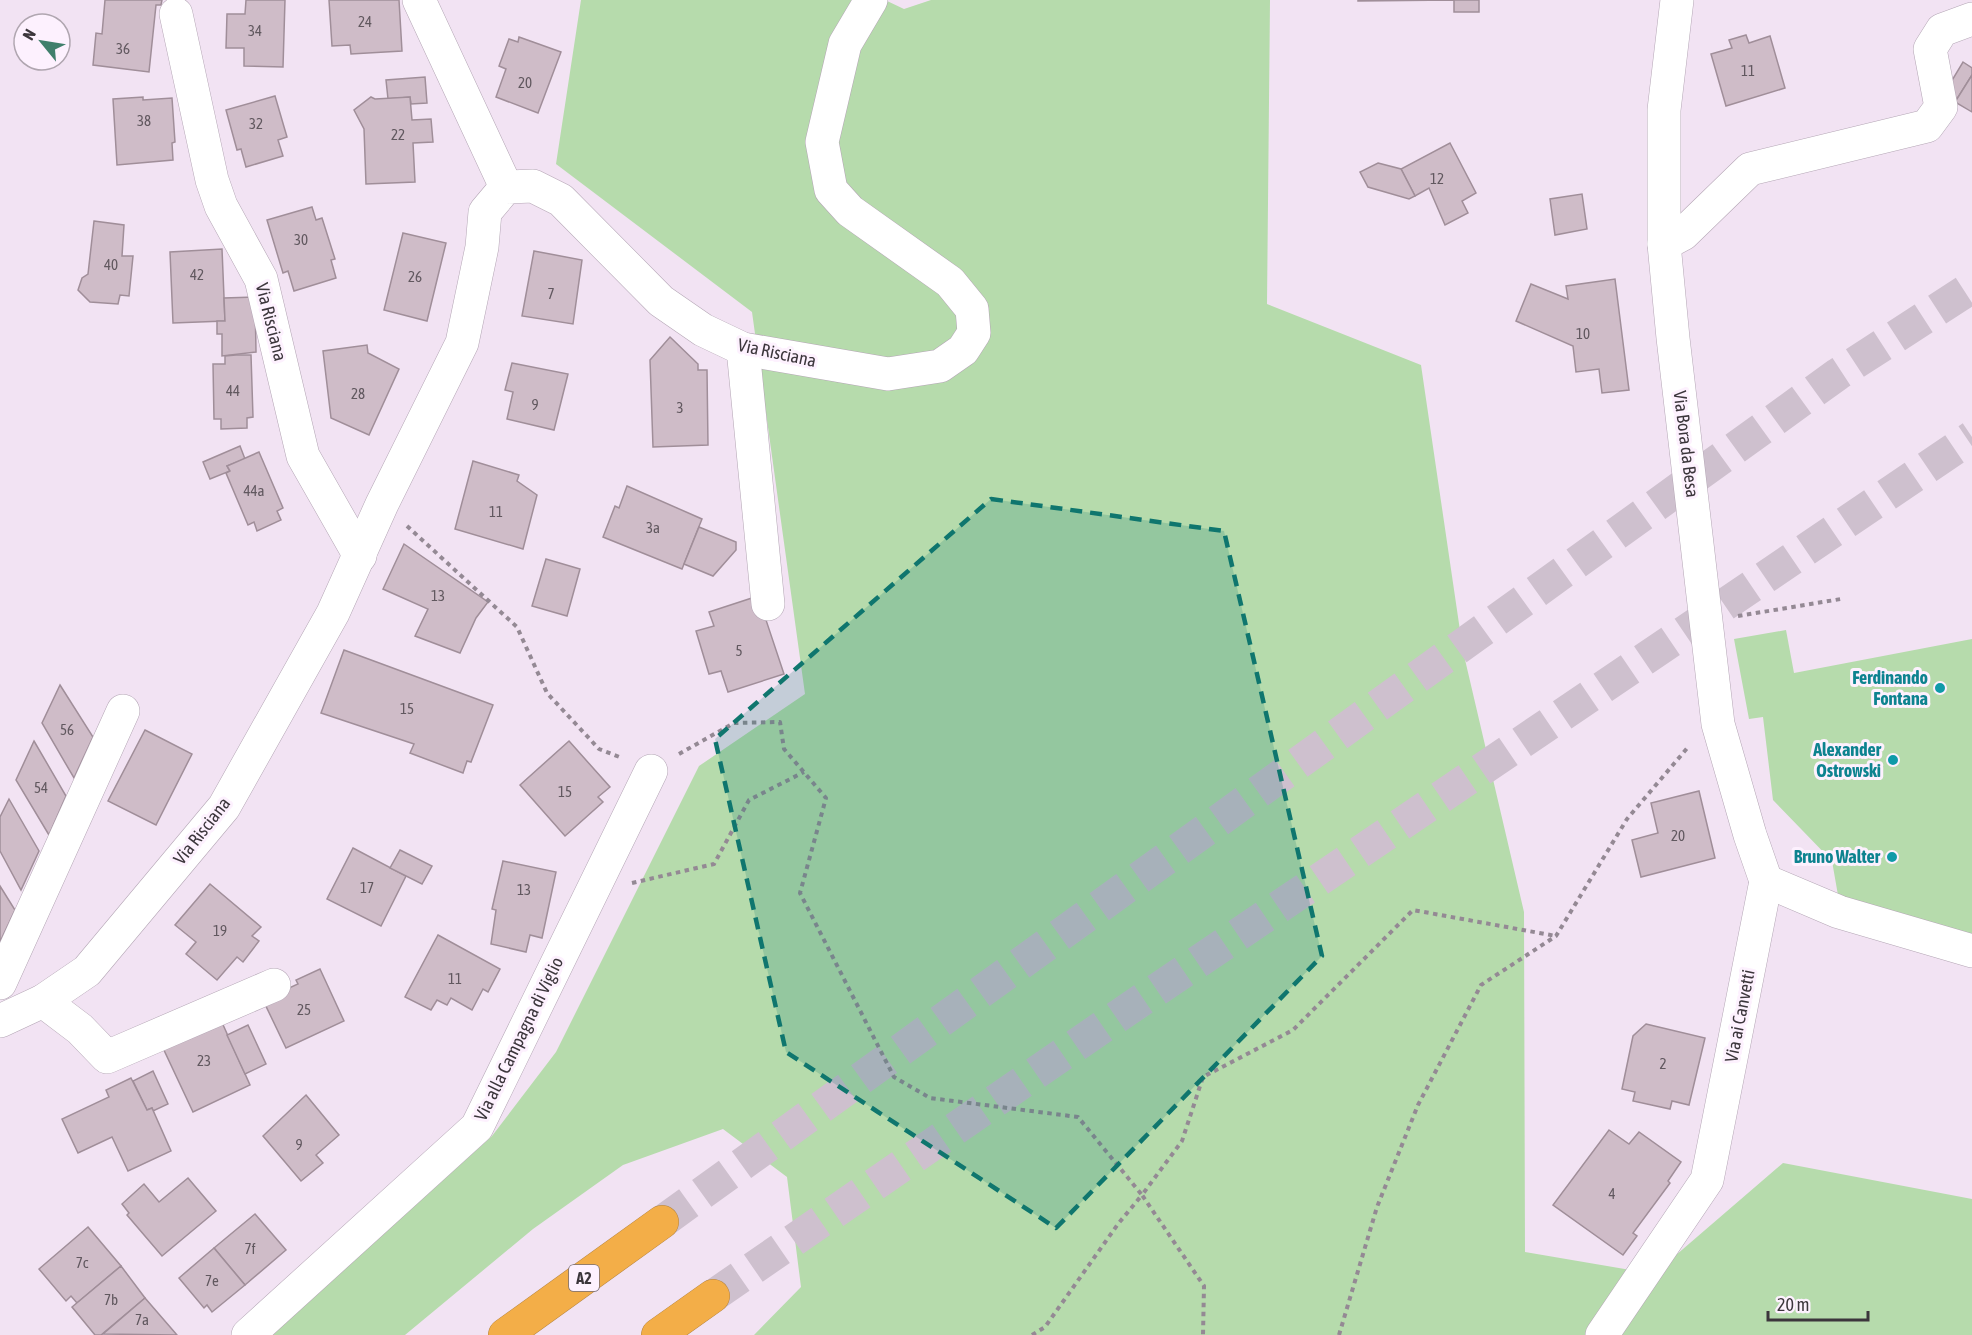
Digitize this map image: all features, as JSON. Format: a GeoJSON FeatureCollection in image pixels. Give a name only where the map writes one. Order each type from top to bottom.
{"type":"FeatureCollection","features":[{"type":"Feature","properties":{"kind":"highway","name":"A2"},"geometry":{"type":"LineString","coordinates":[[505,1335],[662,1222]]}},
{"type":"Feature","properties":{"kind":"highway"},"geometry":{"type":"LineString","coordinates":[[658,1335],[713,1296]]}},
{"type":"Feature","properties":{"kind":"street"},"geometry":{"type":"LineString","coordinates":[[419,0],[506,188]]}},
{"type":"Feature","properties":{"kind":"street","name":"Via Risciana"},"geometry":{"type":"LineString","coordinates":[[0,1021],[43,1001],[87,971],[224,807],[333,613],[382,504],[462,343],[482,247],[485,212],[506,188],[533,186],[561,200],[661,301],[703,330],[743,349],[888,374],[940,366],[963,350],[974,333],[972,309],[950,282],[850,211],[831,190],[822,142],[845,44],[871,0]]}},
{"type":"Feature","properties":{"kind":"street","name":"Via Bora da Besa"},"geometry":{"type":"LineString","coordinates":[[1677,0],[1664,110],[1664,244],[1718,724],[1750,835],[1767,881]]}},
{"type":"Feature","properties":{"kind":"street","name":"Via Risciana"},"geometry":{"type":"LineString","coordinates":[[176,14],[212,180],[221,206],[261,279],[303,456],[360,556]]}},
{"type":"Feature","properties":{"kind":"street"},"geometry":{"type":"LineString","coordinates":[[1664,244],[1683,234],[1750,169],[1927,126],[1941,106],[1930,49],[1942,30],[1972,19]]}},
{"type":"Feature","properties":{"kind":"street"},"geometry":{"type":"LineString","coordinates":[[743,349],[768,604]]}},
{"type":"Feature","properties":{"kind":"street"},"geometry":{"type":"LineString","coordinates":[[0,983],[123,711]]}},
{"type":"Feature","properties":{"kind":"street","name":"Via alla Campagna di Viglio"},"geometry":{"type":"LineString","coordinates":[[248,1335],[477,1127],[651,771]]}},
{"type":"Feature","properties":{"kind":"street"},"geometry":{"type":"LineString","coordinates":[[1767,881],[1839,912],[1972,951]]}},
{"type":"Feature","properties":{"kind":"street","name":"Via ai Canvetti"},"geometry":{"type":"LineString","coordinates":[[1602,1335],[1707,1180],[1767,881]]}},
{"type":"Feature","properties":{"kind":"street"},"geometry":{"type":"LineString","coordinates":[[43,1001],[80,1029],[107,1056],[274,985]]}},
{"type":"Feature","properties":{"kind":"path"},"geometry":{"type":"LineString","coordinates":[[382,504],[517,627],[547,693],[599,749],[651,771],[734,723],[780,722],[784,749],[826,798],[800,893],[894,1077],[930,1098],[1078,1117],[1142,1195],[1204,1286],[1203,1335]]}},
{"type":"Feature","properties":{"kind":"path"},"geometry":{"type":"LineString","coordinates":[[1708,621],[1840,599]]}},
{"type":"Feature","properties":{"kind":"path"},"geometry":{"type":"LineString","coordinates":[[1338,1335],[1377,1207],[1418,1105],[1481,985],[1556,936],[1627,819],[1694,740],[1718,724]]}},
{"type":"Feature","properties":{"kind":"path"},"geometry":{"type":"LineString","coordinates":[[591,893],[714,864],[749,800],[804,772]]}},
{"type":"Feature","properties":{"kind":"path"},"geometry":{"type":"LineString","coordinates":[[1032,1335],[1045,1327],[1118,1224],[1182,1141],[1203,1077],[1293,1030],[1413,910],[1556,936]]}},
{"type":"Feature","properties":{"kind":"highlighted area"},"geometry":{"type":"Polygon","coordinates":[[[991,499],[1224,531],[1322,956],[1056,1228],[786,1052],[715,739],[991,499]]]}},
{"type":"Feature","properties":{"kind":"green space"},"geometry":{"type":"Polygon","coordinates":[[[581,0],[885,0],[904,9],[931,0],[1270,0],[1267,304],[1421,365],[1463,651],[1524,912],[1525,1252],[1654,1274],[1783,1163],[1972,1199],[1972,1335],[754,1335],[801,1287],[787,1177],[723,1129],[623,1165],[533,1229],[405,1335],[271,1335],[492,1136],[556,1052],[699,766],[805,694],[752,312],[556,164],[581,0]]]}},
{"type":"Feature","properties":{"kind":"green space"},"geometry":{"type":"Polygon","coordinates":[[[1786,630],[1794,673],[1972,639],[1972,941],[1839,901],[1832,861],[1773,800],[1763,717],[1749,719],[1734,639],[1786,630]]]}},
{"type":"Feature","properties":{"kind":"building"},"geometry":{"type":"Polygon","coordinates":[[[105,0],[162,0],[161,5],[156,5],[149,72],[93,65],[96,33],[102,34],[105,0]]]}},
{"type":"Feature","properties":{"kind":"building"},"geometry":{"type":"Polygon","coordinates":[[[246,0],[285,0],[283,67],[244,66],[244,48],[226,48],[227,14],[245,14],[246,0]]]}},
{"type":"Feature","properties":{"kind":"building"},"geometry":{"type":"Polygon","coordinates":[[[329,0],[399,0],[402,51],[351,54],[350,45],[332,46],[329,0]]]}},
{"type":"Feature","properties":{"kind":"building"},"geometry":{"type":"Polygon","coordinates":[[[1358,0],[1454,0],[1358,1],[1358,0]]]}},
{"type":"Feature","properties":{"kind":"building"},"geometry":{"type":"Polygon","coordinates":[[[1454,0],[1479,0],[1479,12],[1454,12],[1454,0]]]}},
{"type":"Feature","properties":{"kind":"building"},"geometry":{"type":"Polygon","coordinates":[[[1746,35],[1749,43],[1770,36],[1785,88],[1726,106],[1711,54],[1732,48],[1729,40],[1746,35]]]}},
{"type":"Feature","properties":{"kind":"building"},"geometry":{"type":"Polygon","coordinates":[[[519,37],[561,52],[538,113],[496,97],[506,69],[499,66],[509,39],[518,42],[519,37]]]}},
{"type":"Feature","properties":{"kind":"building"},"geometry":{"type":"Polygon","coordinates":[[[1963,62],[1972,68],[1972,75],[1957,99],[1945,92],[1963,62]]]}},
{"type":"Feature","properties":{"kind":"building"},"geometry":{"type":"Polygon","coordinates":[[[1972,75],[1972,112],[1955,102],[1972,75]]]}},
{"type":"Feature","properties":{"kind":"building"},"geometry":{"type":"Polygon","coordinates":[[[425,77],[427,103],[411,104],[410,97],[388,99],[386,80],[425,77]]]}},
{"type":"Feature","properties":{"kind":"building"},"geometry":{"type":"Polygon","coordinates":[[[275,96],[287,137],[278,140],[283,156],[246,167],[241,149],[237,150],[226,110],[275,96]]]}},
{"type":"Feature","properties":{"kind":"building"},"geometry":{"type":"Polygon","coordinates":[[[143,97],[143,100],[172,98],[175,142],[172,143],[173,160],[117,165],[113,99],[143,97]]]}},
{"type":"Feature","properties":{"kind":"building"},"geometry":{"type":"Polygon","coordinates":[[[371,97],[375,99],[410,97],[412,120],[431,119],[433,142],[413,143],[415,182],[366,184],[364,129],[354,110],[371,97]]]}},
{"type":"Feature","properties":{"kind":"building"},"geometry":{"type":"Polygon","coordinates":[[[1450,143],[1476,193],[1462,201],[1468,213],[1445,225],[1429,188],[1415,196],[1401,169],[1450,143]]]}},
{"type":"Feature","properties":{"kind":"building"},"geometry":{"type":"Polygon","coordinates":[[[1378,163],[1401,169],[1415,196],[1409,199],[1368,187],[1360,172],[1378,163]]]}},
{"type":"Feature","properties":{"kind":"building"},"geometry":{"type":"Polygon","coordinates":[[[1582,194],[1587,229],[1555,235],[1550,199],[1582,194]]]}},
{"type":"Feature","properties":{"kind":"building"},"geometry":{"type":"Polygon","coordinates":[[[312,207],[316,220],[322,218],[335,259],[331,260],[336,278],[294,291],[288,271],[283,273],[267,220],[312,207]]]}},
{"type":"Feature","properties":{"kind":"building"},"geometry":{"type":"Polygon","coordinates":[[[94,221],[124,225],[122,256],[133,256],[129,296],[120,295],[118,304],[90,302],[78,290],[82,278],[88,274],[94,221]]]}},
{"type":"Feature","properties":{"kind":"building"},"geometry":{"type":"Polygon","coordinates":[[[403,233],[446,243],[427,321],[384,310],[403,233]]]}},
{"type":"Feature","properties":{"kind":"building"},"geometry":{"type":"Polygon","coordinates":[[[222,249],[225,321],[173,323],[170,252],[222,249]]]}},
{"type":"Feature","properties":{"kind":"building"},"geometry":{"type":"Polygon","coordinates":[[[534,251],[582,260],[573,324],[522,316],[534,251]]]}},
{"type":"Feature","properties":{"kind":"building"},"geometry":{"type":"Polygon","coordinates":[[[1615,279],[1629,390],[1602,393],[1599,369],[1576,372],[1573,346],[1516,321],[1531,284],[1568,299],[1566,286],[1615,279]]]}},
{"type":"Feature","properties":{"kind":"building"},"geometry":{"type":"Polygon","coordinates":[[[255,297],[256,352],[222,356],[222,334],[217,334],[217,321],[225,321],[224,298],[255,297]]]}},
{"type":"Feature","properties":{"kind":"building"},"geometry":{"type":"Polygon","coordinates":[[[670,337],[698,364],[698,370],[707,370],[708,445],[653,447],[650,360],[670,337]]]}},
{"type":"Feature","properties":{"kind":"building"},"geometry":{"type":"Polygon","coordinates":[[[367,345],[368,353],[399,369],[369,435],[331,418],[323,351],[367,345]]]}},
{"type":"Feature","properties":{"kind":"building"},"geometry":{"type":"Polygon","coordinates":[[[251,355],[253,417],[247,418],[247,428],[221,429],[221,419],[214,419],[213,364],[225,364],[225,356],[251,355]]]}},
{"type":"Feature","properties":{"kind":"building"},"geometry":{"type":"Polygon","coordinates":[[[512,363],[568,374],[554,430],[507,419],[513,392],[505,390],[512,363]]]}},
{"type":"Feature","properties":{"kind":"building"},"geometry":{"type":"Polygon","coordinates":[[[240,446],[245,459],[227,466],[230,471],[210,479],[203,462],[240,446]]]}},
{"type":"Feature","properties":{"kind":"building"},"geometry":{"type":"Polygon","coordinates":[[[259,452],[283,508],[277,511],[281,520],[257,531],[254,522],[248,525],[226,473],[230,471],[227,466],[259,452]]]}},
{"type":"Feature","properties":{"kind":"building"},"geometry":{"type":"Polygon","coordinates":[[[473,461],[519,475],[517,481],[537,495],[523,549],[455,529],[473,461]]]}},
{"type":"Feature","properties":{"kind":"building"},"geometry":{"type":"Polygon","coordinates":[[[627,486],[702,519],[682,569],[603,537],[615,506],[619,508],[627,486]]]}},
{"type":"Feature","properties":{"kind":"building"},"geometry":{"type":"Polygon","coordinates":[[[699,527],[736,542],[736,550],[713,576],[684,564],[699,527]]]}},
{"type":"Feature","properties":{"kind":"building"},"geometry":{"type":"Polygon","coordinates":[[[404,544],[488,602],[476,618],[460,653],[415,636],[428,609],[383,589],[404,544]]]}},
{"type":"Feature","properties":{"kind":"building"},"geometry":{"type":"Polygon","coordinates":[[[546,559],[580,569],[567,616],[532,606],[546,559]]]}},
{"type":"Feature","properties":{"kind":"building"},"geometry":{"type":"Polygon","coordinates":[[[758,596],[784,674],[728,692],[721,671],[709,674],[696,631],[714,626],[709,612],[758,596]]]}},
{"type":"Feature","properties":{"kind":"building"},"geometry":{"type":"Polygon","coordinates":[[[344,650],[493,705],[471,762],[467,761],[463,773],[410,753],[414,744],[321,713],[344,650]]]}},
{"type":"Feature","properties":{"kind":"building"},"geometry":{"type":"Polygon","coordinates":[[[60,685],[93,737],[74,778],[42,723],[60,685]]]}},
{"type":"Feature","properties":{"kind":"building"},"geometry":{"type":"Polygon","coordinates":[[[145,730],[192,754],[156,825],[108,801],[145,730]]]}},
{"type":"Feature","properties":{"kind":"building"},"geometry":{"type":"Polygon","coordinates":[[[34,741],[66,796],[49,835],[16,780],[34,741]]]}},
{"type":"Feature","properties":{"kind":"building"},"geometry":{"type":"Polygon","coordinates":[[[569,741],[610,787],[598,797],[603,802],[565,836],[520,785],[569,741]]]}},
{"type":"Feature","properties":{"kind":"building"},"geometry":{"type":"Polygon","coordinates":[[[1699,791],[1715,858],[1641,877],[1632,840],[1658,833],[1651,803],[1699,791]]]}},
{"type":"Feature","properties":{"kind":"building"},"geometry":{"type":"Polygon","coordinates":[[[9,799],[39,851],[21,890],[0,851],[0,817],[9,799]]]}},
{"type":"Feature","properties":{"kind":"building"},"geometry":{"type":"Polygon","coordinates":[[[353,848],[406,876],[381,926],[327,899],[353,848]]]}},
{"type":"Feature","properties":{"kind":"building"},"geometry":{"type":"Polygon","coordinates":[[[400,850],[432,866],[422,884],[390,868],[400,850]]]}},
{"type":"Feature","properties":{"kind":"building"},"geometry":{"type":"Polygon","coordinates":[[[503,861],[556,872],[542,938],[530,935],[526,952],[491,944],[496,910],[492,909],[503,861]]]}},
{"type":"Feature","properties":{"kind":"building"},"geometry":{"type":"Polygon","coordinates":[[[210,884],[261,927],[252,936],[259,941],[243,962],[237,957],[217,980],[186,954],[196,942],[175,925],[210,884]]]}},
{"type":"Feature","properties":{"kind":"building"},"geometry":{"type":"Polygon","coordinates":[[[0,886],[15,910],[0,942],[0,886]]]}},
{"type":"Feature","properties":{"kind":"building"},"geometry":{"type":"Polygon","coordinates":[[[438,935],[500,969],[488,992],[483,989],[472,1010],[451,998],[447,1005],[437,1000],[431,1010],[405,997],[438,935]]]}},
{"type":"Feature","properties":{"kind":"building"},"geometry":{"type":"Polygon","coordinates":[[[320,969],[344,1021],[286,1048],[263,1000],[298,984],[296,980],[320,969]]]}},
{"type":"Feature","properties":{"kind":"building"},"geometry":{"type":"Polygon","coordinates":[[[220,1018],[250,1085],[193,1112],[163,1048],[220,1018]]]}},
{"type":"Feature","properties":{"kind":"building"},"geometry":{"type":"Polygon","coordinates":[[[1646,1024],[1705,1038],[1689,1105],[1672,1101],[1670,1109],[1633,1101],[1635,1092],[1622,1089],[1633,1036],[1646,1024]]]}},
{"type":"Feature","properties":{"kind":"building"},"geometry":{"type":"Polygon","coordinates":[[[248,1025],[266,1064],[245,1074],[227,1035],[248,1025]]]}},
{"type":"Feature","properties":{"kind":"building"},"geometry":{"type":"Polygon","coordinates":[[[153,1071],[168,1104],[153,1111],[152,1108],[147,1110],[133,1081],[153,1071]]]}},
{"type":"Feature","properties":{"kind":"building"},"geometry":{"type":"Polygon","coordinates":[[[131,1078],[147,1110],[152,1108],[171,1151],[128,1171],[112,1137],[78,1153],[62,1119],[109,1097],[106,1090],[131,1078]]]}},
{"type":"Feature","properties":{"kind":"building"},"geometry":{"type":"Polygon","coordinates":[[[306,1095],[339,1135],[316,1155],[323,1163],[301,1181],[263,1136],[306,1095]]]}},
{"type":"Feature","properties":{"kind":"building"},"geometry":{"type":"Polygon","coordinates":[[[1609,1130],[1629,1144],[1639,1132],[1681,1162],[1668,1181],[1670,1183],[1633,1233],[1637,1236],[1623,1255],[1553,1205],[1609,1130]]]}},
{"type":"Feature","properties":{"kind":"building"},"geometry":{"type":"Polygon","coordinates":[[[188,1178],[216,1211],[162,1256],[127,1215],[129,1213],[122,1204],[144,1184],[159,1202],[188,1178]]]}},
{"type":"Feature","properties":{"kind":"building"},"geometry":{"type":"Polygon","coordinates":[[[255,1214],[286,1250],[245,1285],[214,1248],[255,1214]]]}},
{"type":"Feature","properties":{"kind":"building"},"geometry":{"type":"Polygon","coordinates":[[[88,1227],[121,1266],[77,1303],[71,1296],[66,1301],[39,1269],[88,1227]]]}},
{"type":"Feature","properties":{"kind":"building"},"geometry":{"type":"Polygon","coordinates":[[[214,1248],[245,1285],[212,1312],[207,1305],[204,1308],[179,1278],[214,1248]]]}},
{"type":"Feature","properties":{"kind":"building"},"geometry":{"type":"Polygon","coordinates":[[[121,1266],[145,1298],[101,1335],[95,1335],[72,1307],[121,1266]]]}},
{"type":"Feature","properties":{"kind":"building"},"geometry":{"type":"Polygon","coordinates":[[[145,1298],[177,1335],[103,1334],[145,1298]]]}},
{"type":"Feature","properties":{"kind":"tunnel"},"geometry":{"type":"LineString","coordinates":[[662,1222],[1838,374],[1972,287]]}},
{"type":"Feature","properties":{"kind":"tunnel"},"geometry":{"type":"LineString","coordinates":[[713,1296],[1127,1010],[1972,437]]}},
{"type":"Feature","properties":{"kind":"place","name":"Ferdinando Fontana"},"geometry":{"type":"Point","coordinates":[1940,688]}},
{"type":"Feature","properties":{"kind":"place","name":"Alexander Ostrowski"},"geometry":{"type":"Point","coordinates":[1893,760]}},
{"type":"Feature","properties":{"kind":"place","name":"Bruno Walter"},"geometry":{"type":"Point","coordinates":[1892,857]}}]}
